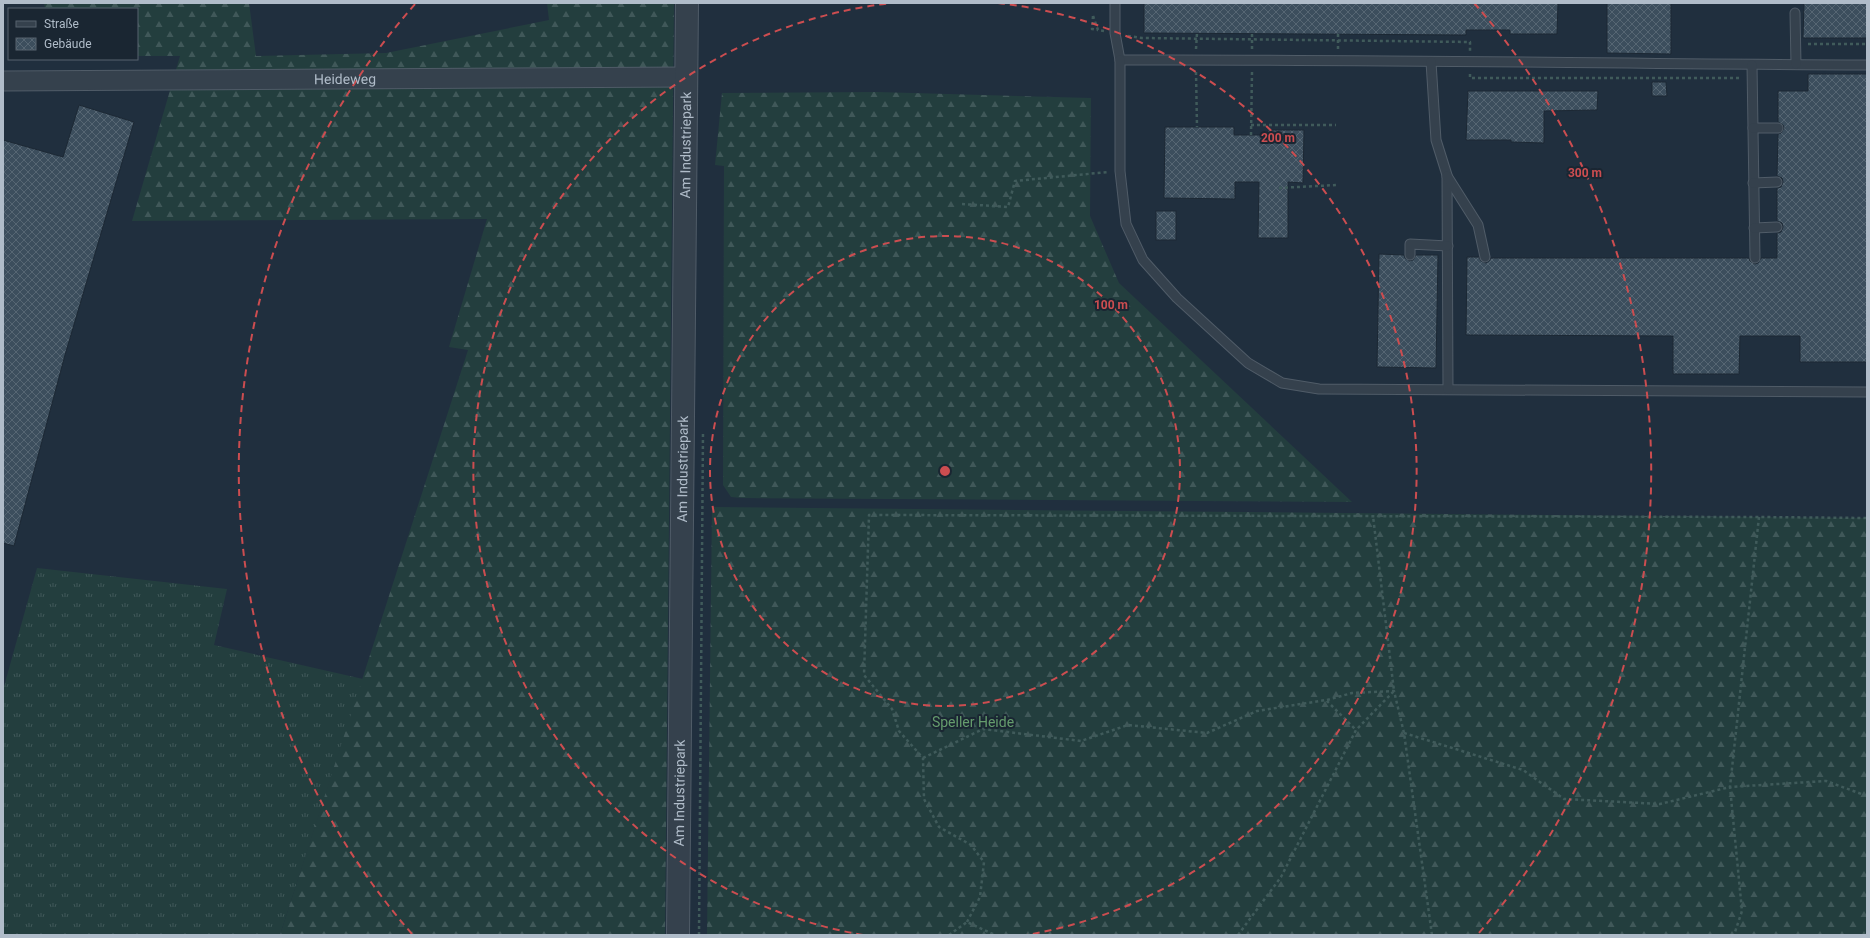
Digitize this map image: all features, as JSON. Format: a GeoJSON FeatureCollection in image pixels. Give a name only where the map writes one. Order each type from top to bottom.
{"type":"FeatureCollection","features":[{"type":"Feature","properties":{"kind":"street","name":"Am Industriepark"},"geometry":{"type":"LineString","coordinates":[[678,935],[687,3]]}},
{"type":"Feature","properties":{"kind":"street","name":"Heideweg"},"geometry":{"type":"LineString","coordinates":[[3,81],[687,77]]}},
{"type":"Feature","properties":{"kind":"lane"},"geometry":{"type":"LineString","coordinates":[[1115,3],[1115,33],[1120,60],[1120,171],[1126,224],[1143,260],[1177,298],[1248,363],[1282,383],[1318,389],[1867,392]]}},
{"type":"Feature","properties":{"kind":"lane"},"geometry":{"type":"LineString","coordinates":[[1795,13],[1796,64]]}},
{"type":"Feature","properties":{"kind":"lane"},"geometry":{"type":"LineString","coordinates":[[1120,60],[1252,59],[1752,65],[1867,64]]}},
{"type":"Feature","properties":{"kind":"lane"},"geometry":{"type":"LineString","coordinates":[[1431,62],[1436,140],[1447,175],[1478,225],[1485,258]]}},
{"type":"Feature","properties":{"kind":"lane"},"geometry":{"type":"LineString","coordinates":[[1752,65],[1755,258]]}},
{"type":"Feature","properties":{"kind":"lane"},"geometry":{"type":"LineString","coordinates":[[1753,128],[1778,128]]}},
{"type":"Feature","properties":{"kind":"lane"},"geometry":{"type":"LineString","coordinates":[[1447,175],[1448,389]]}},
{"type":"Feature","properties":{"kind":"lane"},"geometry":{"type":"LineString","coordinates":[[1753,183],[1777,182]]}},
{"type":"Feature","properties":{"kind":"lane"},"geometry":{"type":"LineString","coordinates":[[1754,228],[1777,227]]}},
{"type":"Feature","properties":{"kind":"lane"},"geometry":{"type":"LineString","coordinates":[[1410,255],[1410,244],[1448,246]]}},
{"type":"Feature","properties":{"kind":"path"},"geometry":{"type":"LineString","coordinates":[[1093,16],[1092,29],[1098,30]]}},
{"type":"Feature","properties":{"kind":"path"},"geometry":{"type":"LineString","coordinates":[[1196,33],[1197,127]]}},
{"type":"Feature","properties":{"kind":"path"},"geometry":{"type":"LineString","coordinates":[[1251,135],[1252,34]]}},
{"type":"Feature","properties":{"kind":"path"},"geometry":{"type":"LineString","coordinates":[[1795,44],[1867,44]]}},
{"type":"Feature","properties":{"kind":"path"},"geometry":{"type":"LineString","coordinates":[[1251,124],[1336,125]]}},
{"type":"Feature","properties":{"kind":"path"},"geometry":{"type":"LineString","coordinates":[[962,204],[1008,207],[1015,181],[1120,171]]}},
{"type":"Feature","properties":{"kind":"path"},"geometry":{"type":"LineString","coordinates":[[1279,188],[1336,185]]}},
{"type":"Feature","properties":{"kind":"path"},"geometry":{"type":"LineString","coordinates":[[699,935],[703,426]]}},
{"type":"Feature","properties":{"kind":"path"},"geometry":{"type":"LineString","coordinates":[[949,935],[967,922],[980,897],[984,862],[971,845],[939,827],[924,799],[924,758],[899,731],[892,709],[864,675],[869,515],[1867,518]]}},
{"type":"Feature","properties":{"kind":"path"},"geometry":{"type":"LineString","coordinates":[[1373,516],[1394,691],[1404,733],[1432,935]]}},
{"type":"Feature","properties":{"kind":"path"},"geometry":{"type":"LineString","coordinates":[[1734,935],[1742,912],[1730,787],[1760,517]]}},
{"type":"Feature","properties":{"kind":"path"},"geometry":{"type":"LineString","coordinates":[[924,758],[983,729],[1081,741],[1128,724],[1207,733],[1257,711],[1326,700],[1352,694],[1394,691]]}},
{"type":"Feature","properties":{"kind":"path"},"geometry":{"type":"LineString","coordinates":[[1238,935],[1281,877],[1356,730],[1394,691]]}},
{"type":"Feature","properties":{"kind":"path"},"geometry":{"type":"LineString","coordinates":[[1326,700],[1356,730]]}},
{"type":"Feature","properties":{"kind":"path"},"geometry":{"type":"LineString","coordinates":[[1404,733],[1524,770],[1564,799],[1660,804],[1730,787],[1826,781],[1867,796]]}},
{"type":"Feature","properties":{"kind":"path"},"geometry":{"type":"LineString","coordinates":[[967,922],[995,935]]}},
{"type":"Feature","properties":{"kind":"green space"},"geometry":{"type":"Polygon","coordinates":[[[44,3],[249,3],[256,56],[386,53],[549,20],[547,3],[674,3],[665,935],[280,935],[468,350],[449,347],[487,219],[132,221],[180,56],[138,56],[138,8],[45,8],[44,3]]]}},
{"type":"Feature","properties":{"kind":"green space"},"geometry":{"type":"Polygon","coordinates":[[[877,92],[1091,98],[1090,216],[1119,283],[1352,502],[731,497],[723,485],[724,166],[715,165],[722,93],[877,92]]]}},
{"type":"Feature","properties":{"kind":"green space","name":"Speller Heide"},"geometry":{"type":"Polygon","coordinates":[[[712,507],[1867,518],[1867,935],[707,935],[712,507]]]}},
{"type":"Feature","properties":{"kind":"green space"},"geometry":{"type":"Polygon","coordinates":[[[37,568],[227,589],[214,645],[363,679],[280,935],[3,935],[3,690],[37,568]]]}},
{"type":"Feature","properties":{"kind":"building"},"geometry":{"type":"Polygon","coordinates":[[[1144,3],[1558,3],[1557,34],[1510,34],[1510,30],[1466,30],[1466,35],[1144,33],[1144,3]]]}},
{"type":"Feature","properties":{"kind":"building"},"geometry":{"type":"Polygon","coordinates":[[[1607,3],[1671,3],[1671,54],[1607,53],[1607,3]]]}},
{"type":"Feature","properties":{"kind":"building"},"geometry":{"type":"Polygon","coordinates":[[[1804,3],[1867,3],[1867,38],[1803,38],[1804,3]]]}},
{"type":"Feature","properties":{"kind":"building"},"geometry":{"type":"Polygon","coordinates":[[[1808,74],[1867,74],[1867,362],[1800,362],[1800,336],[1740,336],[1739,374],[1673,374],[1673,336],[1466,335],[1467,257],[1479,257],[1481,261],[1486,263],[1491,258],[1749,258],[1750,261],[1755,264],[1758,263],[1761,258],[1777,258],[1777,233],[1781,232],[1783,227],[1782,223],[1777,221],[1777,188],[1781,187],[1783,182],[1782,178],[1777,176],[1778,134],[1781,133],[1784,128],[1783,125],[1778,122],[1778,91],[1808,91],[1808,74]]]}},
{"type":"Feature","properties":{"kind":"building"},"geometry":{"type":"Polygon","coordinates":[[[1652,82],[1666,82],[1667,96],[1652,96],[1652,82]]]}},
{"type":"Feature","properties":{"kind":"building"},"geometry":{"type":"Polygon","coordinates":[[[1468,91],[1598,91],[1597,110],[1544,111],[1544,143],[1511,142],[1511,140],[1466,140],[1468,91]]]}},
{"type":"Feature","properties":{"kind":"building"},"geometry":{"type":"Polygon","coordinates":[[[79,105],[134,122],[65,355],[14,546],[3,543],[3,140],[63,157],[79,105]]]}},
{"type":"Feature","properties":{"kind":"building"},"geometry":{"type":"Polygon","coordinates":[[[1165,127],[1234,127],[1234,135],[1268,135],[1268,130],[1304,130],[1303,183],[1288,182],[1288,238],[1258,238],[1259,182],[1235,182],[1235,199],[1164,198],[1165,127]]]}},
{"type":"Feature","properties":{"kind":"building"},"geometry":{"type":"Polygon","coordinates":[[[1156,211],[1176,211],[1176,240],[1156,240],[1156,211]]]}},
{"type":"Feature","properties":{"kind":"building"},"geometry":{"type":"Polygon","coordinates":[[[1379,254],[1404,255],[1405,258],[1410,261],[1413,260],[1416,255],[1438,255],[1436,368],[1377,367],[1379,254]]]}}]}
